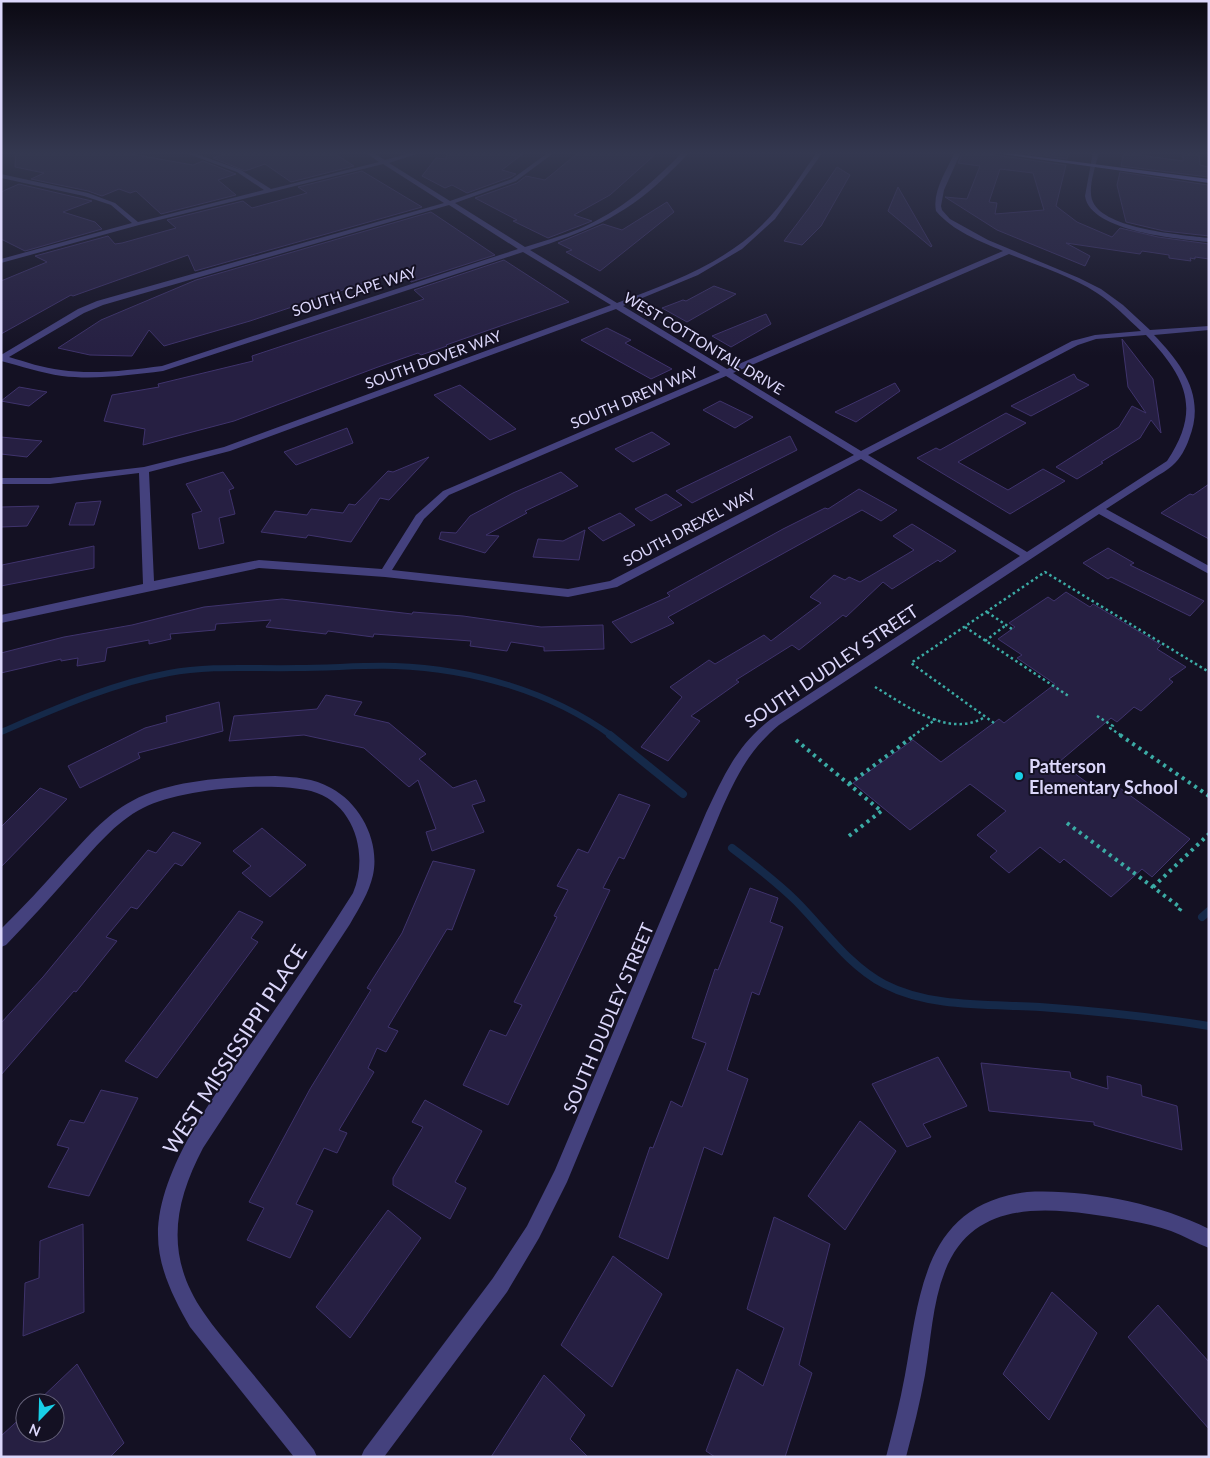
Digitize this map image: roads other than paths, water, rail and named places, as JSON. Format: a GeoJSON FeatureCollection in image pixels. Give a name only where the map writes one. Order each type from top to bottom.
{"type":"FeatureCollection","features":[{"type":"Feature","properties":{"kind":"street"},"geometry":{"type":"LineString","coordinates":[[131,220],[136,224]]}},
{"type":"Feature","properties":{"kind":"street"},"geometry":{"type":"LineString","coordinates":[[1,261],[152,220]]}},
{"type":"Feature","properties":{"kind":"street"},"geometry":{"type":"LineString","coordinates":[[2,358],[81,311],[100,303],[390,220]]}},
{"type":"Feature","properties":{"kind":"street","name":"WEST COTTONTAIL DRIVE"},"geometry":{"type":"LineString","coordinates":[[478,220],[1027,556]]}},
{"type":"Feature","properties":{"kind":"street","name":"SOUTH CAPE WAY"},"geometry":{"type":"LineString","coordinates":[[2,358],[60,372],[88,375],[120,374],[163,368],[526,250],[580,231],[602,220]]}},
{"type":"Feature","properties":{"kind":"street","name":"SOUTH DOVER WAY"},"geometry":{"type":"LineString","coordinates":[[1,481],[50,480],[144,470],[227,449],[618,306],[692,275],[726,256],[754,236],[769,220]]}},
{"type":"Feature","properties":{"kind":"street","name":"SOUTH DUDLEY STREET"},"geometry":{"type":"LineString","coordinates":[[371,1457],[500,1286],[534,1232],[561,1176],[712,813],[740,754],[754,738],[775,722],[1100,510],[1179,456],[1192,442],[1199,426],[1201,412],[1200,401],[1192,382],[1180,366],[1116,303],[1099,290],[1010,251],[952,224],[948,220]]}},
{"type":"Feature","properties":{"kind":"street"},"geometry":{"type":"LineString","coordinates":[[1113,220],[1139,229],[1209,240]]}},
{"type":"Feature","properties":{"kind":"street","name":"SOUTH DREW WAY"},"geometry":{"type":"LineString","coordinates":[[385,573],[420,517],[446,493],[1010,251]]}},
{"type":"Feature","properties":{"kind":"street","name":"SOUTH DREXEL WAY"},"geometry":{"type":"LineString","coordinates":[[1,619],[259,564],[385,573],[568,593],[613,584],[1075,343],[1095,337],[1209,328]]}},
{"type":"Feature","properties":{"kind":"street"},"geometry":{"type":"LineString","coordinates":[[144,470],[149,586]]}},
{"type":"Feature","properties":{"kind":"street"},"geometry":{"type":"LineString","coordinates":[[1100,510],[1209,571]]}},
{"type":"Feature","properties":{"kind":"street","name":"WEST MISSISSIPPI PLACE"},"geometry":{"type":"LineString","coordinates":[[1,940],[94,840],[118,818],[139,804],[159,796],[181,790],[270,781],[294,782],[316,787],[342,803],[359,824],[364,836],[368,869],[361,890],[349,912],[196,1141],[175,1188],[167,1222],[172,1268],[187,1305],[307,1457]]}},
{"type":"Feature","properties":{"kind":"street"},"geometry":{"type":"LineString","coordinates":[[896,1457],[915,1376],[930,1284],[946,1248],[967,1224],[988,1211],[1031,1200],[1140,1213],[1180,1224],[1209,1239]]}},
{"type":"Feature","properties":{"kind":"waterway"},"geometry":{"type":"LineString","coordinates":[[1,732],[104,690],[169,673],[217,668],[395,666],[453,672],[509,685],[563,706],[612,736]]}},
{"type":"Feature","properties":{"kind":"waterway"},"geometry":{"type":"LineString","coordinates":[[610,735],[683,794]]}},
{"type":"Feature","properties":{"kind":"waterway"},"geometry":{"type":"LineString","coordinates":[[732,848],[765,873],[788,894],[859,967],[884,984],[902,992],[940,1001],[1082,1010],[1209,1026]]}},
{"type":"Feature","properties":{"kind":"waterway"},"geometry":{"type":"LineString","coordinates":[[1202,917],[1209,911]]}},
{"type":"Feature","properties":{"kind":"place","name":"Patterson Elementary School"},"geometry":{"type":"Point","coordinates":[1019,776]}}]}
